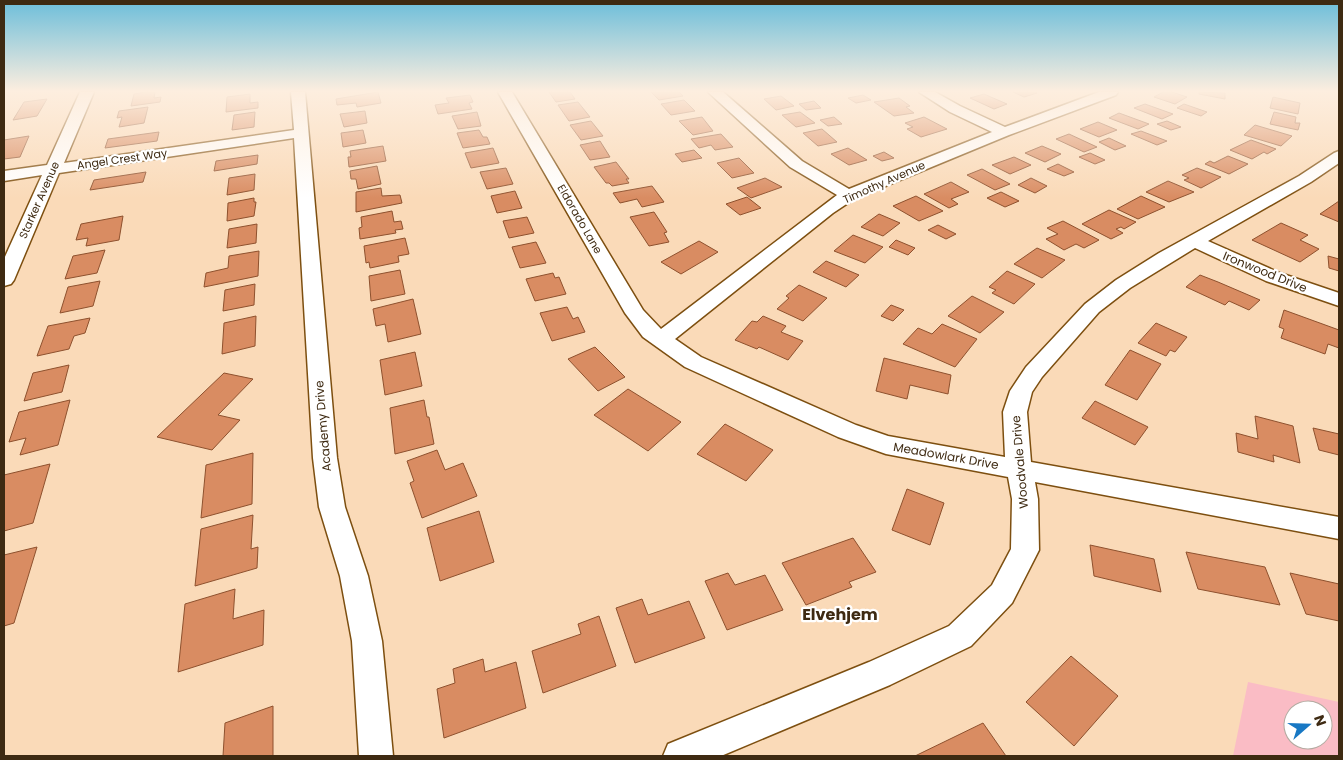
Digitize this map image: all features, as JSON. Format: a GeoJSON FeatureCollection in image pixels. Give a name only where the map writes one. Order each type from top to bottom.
{"type":"FeatureCollection","features":[{"type":"Feature","properties":{"kind":"street","name":"Starker Avenue"},"geometry":{"type":"LineString","coordinates":[[4,280],[31,214],[71,127]]}},
{"type":"Feature","properties":{"kind":"street","name":"Academy Drive"},"geometry":{"type":"LineString","coordinates":[[300,127],[325,458],[332,507],[354,576],[366,641],[376,756]]}},
{"type":"Feature","properties":{"kind":"street","name":"Eldorado Lane"},"geometry":{"type":"LineString","coordinates":[[527,127],[635,313],[650,332],[661,340]]}},
{"type":"Feature","properties":{"kind":"street"},"geometry":{"type":"LineString","coordinates":[[755,127],[796,164],[848,195]]}},
{"type":"Feature","properties":{"kind":"street"},"geometry":{"type":"LineString","coordinates":[[994,127],[1004,132]]}},
{"type":"Feature","properties":{"kind":"street","name":"Timothy Avenue"},"geometry":{"type":"LineString","coordinates":[[661,340],[827,209],[848,195],[1016,127]]}},
{"type":"Feature","properties":{"kind":"street","name":"Angel Crest Way"},"geometry":{"type":"LineString","coordinates":[[4,176],[300,133]]}},
{"type":"Feature","properties":{"kind":"street","name":"Woodvale Drive"},"geometry":{"type":"LineString","coordinates":[[680,756],[879,674],[960,636],[1002,594],[1025,550],[1025,499],[1016,448],[1015,412],[1021,390],[1034,372],[1092,308],[1122,284],[1338,159]]}},
{"type":"Feature","properties":{"kind":"street","name":"Ironwood Drive"},"geometry":{"type":"LineString","coordinates":[[1193,242],[1272,278],[1339,300]]}},
{"type":"Feature","properties":{"kind":"street","name":"Meadowlark Drive"},"geometry":{"type":"LineString","coordinates":[[661,340],[693,362],[866,439],[886,445],[1339,528]]}},
{"type":"Feature","properties":{"kind":"shaded area"},"geometry":{"type":"Polygon","coordinates":[[[1248,682],[1330,700],[1283,700],[1283,750],[1333,750],[1333,701],[1339,702],[1339,756],[1233,756],[1248,682]]]}},
{"type":"Feature","properties":{"kind":"building"},"geometry":{"type":"Polygon","coordinates":[[[232,127],[251,127],[232,130],[232,127]]]}},
{"type":"Feature","properties":{"kind":"building"},"geometry":{"type":"Polygon","coordinates":[[[572,127],[596,127],[603,136],[581,140],[572,127]]]}},
{"type":"Feature","properties":{"kind":"building"},"geometry":{"type":"Polygon","coordinates":[[[685,127],[710,127],[713,131],[693,135],[685,127]]]}},
{"type":"Feature","properties":{"kind":"building"},"geometry":{"type":"Polygon","coordinates":[[[944,127],[947,129],[921,137],[907,129],[944,127]]]}},
{"type":"Feature","properties":{"kind":"building"},"geometry":{"type":"Polygon","coordinates":[[[1111,127],[1117,130],[1099,137],[1080,129],[1111,127]]]}},
{"type":"Feature","properties":{"kind":"building"},"geometry":{"type":"Polygon","coordinates":[[[1165,127],[1179,127],[1171,130],[1165,127]]]}},
{"type":"Feature","properties":{"kind":"building"},"geometry":{"type":"Polygon","coordinates":[[[1252,127],[1263,127],[1292,136],[1281,146],[1244,135],[1252,127]]]}},
{"type":"Feature","properties":{"kind":"building"},"geometry":{"type":"Polygon","coordinates":[[[1286,127],[1299,127],[1298,130],[1286,127]]]}},
{"type":"Feature","properties":{"kind":"building"},"geometry":{"type":"Polygon","coordinates":[[[822,129],[837,142],[818,146],[803,133],[822,129]]]}},
{"type":"Feature","properties":{"kind":"building"},"geometry":{"type":"Polygon","coordinates":[[[363,130],[366,143],[343,147],[341,133],[363,130]]]}},
{"type":"Feature","properties":{"kind":"building"},"geometry":{"type":"Polygon","coordinates":[[[479,130],[483,137],[487,137],[490,144],[463,148],[457,133],[479,130]]]}},
{"type":"Feature","properties":{"kind":"building"},"geometry":{"type":"Polygon","coordinates":[[[1141,131],[1167,141],[1157,145],[1131,134],[1141,131]]]}},
{"type":"Feature","properties":{"kind":"building"},"geometry":{"type":"Polygon","coordinates":[[[159,132],[157,141],[105,148],[108,139],[159,132]]]}},
{"type":"Feature","properties":{"kind":"building"},"geometry":{"type":"Polygon","coordinates":[[[721,134],[733,147],[715,150],[711,145],[699,148],[691,139],[721,134]]]}},
{"type":"Feature","properties":{"kind":"building"},"geometry":{"type":"Polygon","coordinates":[[[1069,134],[1097,147],[1084,152],[1056,139],[1069,134]]]}},
{"type":"Feature","properties":{"kind":"building"},"geometry":{"type":"Polygon","coordinates":[[[29,136],[20,157],[4,159],[4,140],[29,136]]]}},
{"type":"Feature","properties":{"kind":"building"},"geometry":{"type":"Polygon","coordinates":[[[1109,138],[1126,146],[1115,150],[1099,142],[1109,138]]]}},
{"type":"Feature","properties":{"kind":"building"},"geometry":{"type":"Polygon","coordinates":[[[1251,140],[1276,149],[1267,154],[1264,152],[1252,159],[1230,150],[1251,140]]]}},
{"type":"Feature","properties":{"kind":"building"},"geometry":{"type":"Polygon","coordinates":[[[600,141],[610,157],[590,160],[580,145],[600,141]]]}},
{"type":"Feature","properties":{"kind":"building"},"geometry":{"type":"Polygon","coordinates":[[[383,146],[386,161],[349,167],[348,157],[351,157],[350,151],[383,146]]]}},
{"type":"Feature","properties":{"kind":"building"},"geometry":{"type":"Polygon","coordinates":[[[1042,146],[1061,154],[1045,162],[1025,153],[1042,146]]]}},
{"type":"Feature","properties":{"kind":"building"},"geometry":{"type":"Polygon","coordinates":[[[493,148],[499,163],[471,168],[465,153],[493,148]]]}},
{"type":"Feature","properties":{"kind":"building"},"geometry":{"type":"Polygon","coordinates":[[[848,148],[867,160],[849,165],[831,154],[848,148]]]}},
{"type":"Feature","properties":{"kind":"building"},"geometry":{"type":"Polygon","coordinates":[[[694,150],[702,158],[682,162],[675,154],[694,150]]]}},
{"type":"Feature","properties":{"kind":"building"},"geometry":{"type":"Polygon","coordinates":[[[884,152],[894,158],[882,161],[873,156],[884,152]]]}},
{"type":"Feature","properties":{"kind":"building"},"geometry":{"type":"Polygon","coordinates":[[[1090,153],[1105,160],[1095,164],[1079,157],[1090,153]]]}},
{"type":"Feature","properties":{"kind":"building"},"geometry":{"type":"Polygon","coordinates":[[[258,155],[257,164],[214,171],[216,161],[258,155]]]}},
{"type":"Feature","properties":{"kind":"building"},"geometry":{"type":"Polygon","coordinates":[[[1228,156],[1248,164],[1229,174],[1205,164],[1210,161],[1214,163],[1228,156]]]}},
{"type":"Feature","properties":{"kind":"building"},"geometry":{"type":"Polygon","coordinates":[[[1014,157],[1031,165],[1010,174],[992,165],[1014,157]]]}},
{"type":"Feature","properties":{"kind":"building"},"geometry":{"type":"Polygon","coordinates":[[[739,158],[754,173],[732,178],[717,163],[739,158]]]}},
{"type":"Feature","properties":{"kind":"building"},"geometry":{"type":"Polygon","coordinates":[[[616,162],[629,179],[626,179],[629,183],[612,186],[606,183],[594,167],[616,162]]]}},
{"type":"Feature","properties":{"kind":"building"},"geometry":{"type":"Polygon","coordinates":[[[1058,164],[1074,172],[1064,176],[1047,169],[1058,164]]]}},
{"type":"Feature","properties":{"kind":"building"},"geometry":{"type":"Polygon","coordinates":[[[377,166],[381,184],[358,189],[356,179],[351,179],[350,171],[377,166]]]}},
{"type":"Feature","properties":{"kind":"building"},"geometry":{"type":"Polygon","coordinates":[[[506,168],[513,184],[487,189],[480,172],[506,168]]]}},
{"type":"Feature","properties":{"kind":"building"},"geometry":{"type":"Polygon","coordinates":[[[1197,168],[1221,177],[1201,188],[1184,180],[1189,178],[1182,175],[1197,168]]]}},
{"type":"Feature","properties":{"kind":"building"},"geometry":{"type":"Polygon","coordinates":[[[982,169],[1010,184],[995,190],[967,175],[982,169]]]}},
{"type":"Feature","properties":{"kind":"building"},"geometry":{"type":"Polygon","coordinates":[[[146,172],[143,182],[90,190],[94,180],[146,172]]]}},
{"type":"Feature","properties":{"kind":"building"},"geometry":{"type":"Polygon","coordinates":[[[255,174],[254,190],[227,195],[229,178],[255,174]]]}},
{"type":"Feature","properties":{"kind":"building"},"geometry":{"type":"Polygon","coordinates":[[[765,178],[782,187],[751,198],[737,188],[765,178]]]}},
{"type":"Feature","properties":{"kind":"building"},"geometry":{"type":"Polygon","coordinates":[[[1031,178],[1047,186],[1035,193],[1018,185],[1031,178]]]}},
{"type":"Feature","properties":{"kind":"building"},"geometry":{"type":"Polygon","coordinates":[[[1168,181],[1194,192],[1169,202],[1146,192],[1168,181]]]}},
{"type":"Feature","properties":{"kind":"building"},"geometry":{"type":"Polygon","coordinates":[[[951,182],[969,192],[951,199],[958,204],[949,208],[924,194],[951,182]]]}},
{"type":"Feature","properties":{"kind":"building"},"geometry":{"type":"Polygon","coordinates":[[[652,186],[664,202],[642,207],[637,199],[620,203],[613,193],[652,186]]]}},
{"type":"Feature","properties":{"kind":"building"},"geometry":{"type":"Polygon","coordinates":[[[381,188],[382,196],[400,195],[402,203],[356,212],[356,192],[381,188]]]}},
{"type":"Feature","properties":{"kind":"building"},"geometry":{"type":"Polygon","coordinates":[[[515,191],[522,208],[497,213],[491,196],[515,191]]]}},
{"type":"Feature","properties":{"kind":"building"},"geometry":{"type":"Polygon","coordinates":[[[1001,192],[1019,201],[1005,207],[987,198],[1001,192]]]}},
{"type":"Feature","properties":{"kind":"building"},"geometry":{"type":"Polygon","coordinates":[[[916,196],[943,211],[919,221],[893,206],[916,196]]]}},
{"type":"Feature","properties":{"kind":"building"},"geometry":{"type":"Polygon","coordinates":[[[1141,196],[1165,207],[1138,219],[1117,209],[1141,196]]]}},
{"type":"Feature","properties":{"kind":"building"},"geometry":{"type":"Polygon","coordinates":[[[747,197],[761,208],[740,215],[726,204],[747,197]]]}},
{"type":"Feature","properties":{"kind":"building"},"geometry":{"type":"Polygon","coordinates":[[[254,198],[254,202],[256,202],[254,216],[227,221],[228,203],[254,198]]]}},
{"type":"Feature","properties":{"kind":"building"},"geometry":{"type":"Polygon","coordinates":[[[1339,201],[1339,222],[1320,214],[1339,201]]]}},
{"type":"Feature","properties":{"kind":"building"},"geometry":{"type":"Polygon","coordinates":[[[1109,210],[1136,222],[1124,229],[1121,227],[1116,229],[1123,233],[1111,239],[1082,224],[1109,210]]]}},
{"type":"Feature","properties":{"kind":"building"},"geometry":{"type":"Polygon","coordinates":[[[392,211],[394,222],[401,221],[403,229],[395,230],[396,233],[360,239],[361,217],[392,211]]]}},
{"type":"Feature","properties":{"kind":"building"},"geometry":{"type":"Polygon","coordinates":[[[654,212],[667,232],[664,233],[669,242],[649,246],[630,217],[654,212]]]}},
{"type":"Feature","properties":{"kind":"building"},"geometry":{"type":"Polygon","coordinates":[[[879,214],[900,223],[883,236],[861,227],[879,214]]]}},
{"type":"Feature","properties":{"kind":"building"},"geometry":{"type":"Polygon","coordinates":[[[123,216],[119,240],[86,246],[88,238],[76,240],[81,224],[123,216]]]}},
{"type":"Feature","properties":{"kind":"building"},"geometry":{"type":"Polygon","coordinates":[[[527,217],[534,233],[509,238],[503,221],[527,217]]]}},
{"type":"Feature","properties":{"kind":"building"},"geometry":{"type":"Polygon","coordinates":[[[1063,221],[1099,240],[1084,248],[1076,244],[1064,250],[1046,239],[1058,234],[1047,228],[1063,221]]]}},
{"type":"Feature","properties":{"kind":"building"},"geometry":{"type":"Polygon","coordinates":[[[1281,223],[1308,235],[1300,240],[1319,249],[1300,262],[1252,240],[1281,223]]]}},
{"type":"Feature","properties":{"kind":"building"},"geometry":{"type":"Polygon","coordinates":[[[257,224],[256,243],[227,248],[229,229],[257,224]]]}},
{"type":"Feature","properties":{"kind":"building"},"geometry":{"type":"Polygon","coordinates":[[[938,225],[956,234],[946,239],[928,230],[938,225]]]}},
{"type":"Feature","properties":{"kind":"building"},"geometry":{"type":"Polygon","coordinates":[[[853,235],[883,247],[865,263],[834,251],[853,235]]]}},
{"type":"Feature","properties":{"kind":"building"},"geometry":{"type":"Polygon","coordinates":[[[405,238],[409,254],[398,256],[399,262],[370,268],[369,262],[366,263],[364,246],[405,238]]]}},
{"type":"Feature","properties":{"kind":"building"},"geometry":{"type":"Polygon","coordinates":[[[896,240],[915,248],[908,255],[889,247],[896,240]]]}},
{"type":"Feature","properties":{"kind":"building"},"geometry":{"type":"Polygon","coordinates":[[[699,241],[718,252],[681,274],[661,262],[699,241]]]}},
{"type":"Feature","properties":{"kind":"building"},"geometry":{"type":"Polygon","coordinates":[[[536,242],[546,263],[520,268],[512,247],[536,242]]]}},
{"type":"Feature","properties":{"kind":"building"},"geometry":{"type":"Polygon","coordinates":[[[1037,248],[1065,260],[1042,278],[1014,264],[1037,248]]]}},
{"type":"Feature","properties":{"kind":"building"},"geometry":{"type":"Polygon","coordinates":[[[105,250],[97,273],[65,279],[73,256],[105,250]]]}},
{"type":"Feature","properties":{"kind":"building"},"geometry":{"type":"Polygon","coordinates":[[[259,251],[258,276],[204,287],[206,273],[228,268],[229,256],[259,251]]]}},
{"type":"Feature","properties":{"kind":"building"},"geometry":{"type":"Polygon","coordinates":[[[1328,256],[1339,259],[1339,271],[1329,268],[1328,256]]]}},
{"type":"Feature","properties":{"kind":"building"},"geometry":{"type":"Polygon","coordinates":[[[826,261],[859,275],[846,287],[813,272],[826,261]]]}},
{"type":"Feature","properties":{"kind":"building"},"geometry":{"type":"Polygon","coordinates":[[[400,270],[405,294],[371,301],[369,276],[400,270]]]}},
{"type":"Feature","properties":{"kind":"building"},"geometry":{"type":"Polygon","coordinates":[[[1007,271],[1035,284],[1014,304],[992,293],[996,290],[989,287],[1007,271]]]}},
{"type":"Feature","properties":{"kind":"building"},"geometry":{"type":"Polygon","coordinates":[[[553,273],[555,278],[559,277],[566,294],[535,301],[526,279],[553,273]]]}},
{"type":"Feature","properties":{"kind":"building"},"geometry":{"type":"Polygon","coordinates":[[[1200,275],[1260,300],[1249,310],[1229,301],[1225,305],[1186,287],[1200,275]]]}},
{"type":"Feature","properties":{"kind":"building"},"geometry":{"type":"Polygon","coordinates":[[[100,281],[93,306],[60,313],[68,287],[100,281]]]}},
{"type":"Feature","properties":{"kind":"building"},"geometry":{"type":"Polygon","coordinates":[[[255,284],[254,305],[223,311],[225,290],[255,284]]]}},
{"type":"Feature","properties":{"kind":"building"},"geometry":{"type":"Polygon","coordinates":[[[799,285],[827,298],[803,321],[777,309],[789,298],[786,296],[799,285]]]}},
{"type":"Feature","properties":{"kind":"building"},"geometry":{"type":"Polygon","coordinates":[[[972,296],[1004,312],[980,333],[948,316],[972,296]]]}},
{"type":"Feature","properties":{"kind":"building"},"geometry":{"type":"Polygon","coordinates":[[[413,299],[421,334],[388,342],[385,324],[376,326],[373,309],[413,299]]]}},
{"type":"Feature","properties":{"kind":"building"},"geometry":{"type":"Polygon","coordinates":[[[891,305],[904,310],[893,321],[881,316],[891,305]]]}},
{"type":"Feature","properties":{"kind":"building"},"geometry":{"type":"Polygon","coordinates":[[[567,307],[573,319],[578,317],[585,332],[552,341],[540,313],[567,307]]]}},
{"type":"Feature","properties":{"kind":"building"},"geometry":{"type":"Polygon","coordinates":[[[1284,310],[1339,330],[1339,348],[1328,344],[1325,354],[1281,338],[1284,329],[1279,327],[1284,310]]]}},
{"type":"Feature","properties":{"kind":"building"},"geometry":{"type":"Polygon","coordinates":[[[256,316],[255,346],[222,354],[224,323],[256,316]]]}},
{"type":"Feature","properties":{"kind":"building"},"geometry":{"type":"Polygon","coordinates":[[[763,316],[786,326],[781,332],[803,341],[788,360],[759,347],[757,349],[735,340],[752,321],[757,322],[763,316]]]}},
{"type":"Feature","properties":{"kind":"building"},"geometry":{"type":"Polygon","coordinates":[[[90,318],[85,333],[74,336],[69,349],[37,356],[48,326],[90,318]]]}},
{"type":"Feature","properties":{"kind":"building"},"geometry":{"type":"Polygon","coordinates":[[[1156,323],[1187,337],[1175,352],[1170,350],[1166,356],[1138,343],[1156,323]]]}},
{"type":"Feature","properties":{"kind":"building"},"geometry":{"type":"Polygon","coordinates":[[[942,324],[977,339],[955,367],[903,344],[918,328],[932,334],[942,324]]]}},
{"type":"Feature","properties":{"kind":"building"},"geometry":{"type":"Polygon","coordinates":[[[595,347],[625,377],[598,391],[568,359],[595,347]]]}},
{"type":"Feature","properties":{"kind":"building"},"geometry":{"type":"Polygon","coordinates":[[[1130,350],[1161,364],[1137,400],[1105,385],[1130,350]]]}},
{"type":"Feature","properties":{"kind":"building"},"geometry":{"type":"Polygon","coordinates":[[[415,352],[422,386],[385,395],[380,360],[415,352]]]}},
{"type":"Feature","properties":{"kind":"building"},"geometry":{"type":"Polygon","coordinates":[[[884,358],[951,375],[948,394],[910,385],[907,399],[876,391],[884,358]]]}},
{"type":"Feature","properties":{"kind":"building"},"geometry":{"type":"Polygon","coordinates":[[[69,365],[62,392],[24,401],[33,373],[69,365]]]}},
{"type":"Feature","properties":{"kind":"building"},"geometry":{"type":"Polygon","coordinates":[[[224,373],[253,379],[218,415],[240,420],[212,450],[157,437],[224,373]]]}},
{"type":"Feature","properties":{"kind":"building"},"geometry":{"type":"Polygon","coordinates":[[[628,389],[681,422],[648,451],[594,415],[628,389]]]}},
{"type":"Feature","properties":{"kind":"building"},"geometry":{"type":"Polygon","coordinates":[[[70,400],[58,445],[20,455],[26,438],[9,442],[19,412],[70,400]]]}},
{"type":"Feature","properties":{"kind":"building"},"geometry":{"type":"Polygon","coordinates":[[[424,400],[434,444],[395,454],[390,408],[424,400]]]}},
{"type":"Feature","properties":{"kind":"building"},"geometry":{"type":"Polygon","coordinates":[[[1095,401],[1148,427],[1135,445],[1082,418],[1095,401]]]}},
{"type":"Feature","properties":{"kind":"building"},"geometry":{"type":"Polygon","coordinates":[[[1255,416],[1293,426],[1300,463],[1273,455],[1274,462],[1238,452],[1236,433],[1258,439],[1255,416]]]}},
{"type":"Feature","properties":{"kind":"building"},"geometry":{"type":"Polygon","coordinates":[[[725,424],[773,450],[746,481],[697,454],[725,424]]]}},
{"type":"Feature","properties":{"kind":"building"},"geometry":{"type":"Polygon","coordinates":[[[1313,428],[1339,434],[1339,455],[1319,450],[1313,428]]]}},
{"type":"Feature","properties":{"kind":"building"},"geometry":{"type":"Polygon","coordinates":[[[437,450],[445,470],[463,463],[477,496],[422,518],[410,483],[414,481],[407,461],[437,450]]]}},
{"type":"Feature","properties":{"kind":"building"},"geometry":{"type":"Polygon","coordinates":[[[253,453],[252,504],[201,518],[206,465],[253,453]]]}},
{"type":"Feature","properties":{"kind":"building"},"geometry":{"type":"Polygon","coordinates":[[[50,464],[33,523],[4,531],[4,475],[50,464]]]}},
{"type":"Feature","properties":{"kind":"building"},"geometry":{"type":"Polygon","coordinates":[[[907,489],[944,503],[930,545],[892,530],[907,489]]]}},
{"type":"Feature","properties":{"kind":"building"},"geometry":{"type":"Polygon","coordinates":[[[479,511],[494,562],[440,581],[427,528],[479,511]]]}},
{"type":"Feature","properties":{"kind":"building"},"geometry":{"type":"Polygon","coordinates":[[[253,515],[251,549],[258,547],[257,568],[195,586],[201,529],[253,515]]]}},
{"type":"Feature","properties":{"kind":"building"},"geometry":{"type":"Polygon","coordinates":[[[853,538],[876,572],[849,582],[852,587],[806,605],[782,563],[853,538]]]}},
{"type":"Feature","properties":{"kind":"building"},"geometry":{"type":"Polygon","coordinates":[[[1090,545],[1154,559],[1161,592],[1094,576],[1090,545]]]}},
{"type":"Feature","properties":{"kind":"building"},"geometry":{"type":"Polygon","coordinates":[[[37,547],[14,623],[4,626],[4,555],[37,547]]]}},
{"type":"Feature","properties":{"kind":"building"},"geometry":{"type":"Polygon","coordinates":[[[1186,552],[1265,567],[1280,605],[1198,589],[1186,552]]]}},
{"type":"Feature","properties":{"kind":"building"},"geometry":{"type":"Polygon","coordinates":[[[728,573],[735,585],[765,575],[783,610],[727,630],[705,581],[728,573]]]}},
{"type":"Feature","properties":{"kind":"building"},"geometry":{"type":"Polygon","coordinates":[[[1290,573],[1339,584],[1339,621],[1306,614],[1290,573]]]}},
{"type":"Feature","properties":{"kind":"building"},"geometry":{"type":"Polygon","coordinates":[[[235,589],[233,619],[264,610],[263,645],[178,672],[185,604],[235,589]]]}},
{"type":"Feature","properties":{"kind":"building"},"geometry":{"type":"Polygon","coordinates":[[[642,599],[648,615],[689,601],[705,638],[635,663],[616,608],[642,599]]]}},
{"type":"Feature","properties":{"kind":"building"},"geometry":{"type":"Polygon","coordinates":[[[599,616],[616,666],[543,693],[532,651],[581,634],[578,624],[599,616]]]}},
{"type":"Feature","properties":{"kind":"building"},"geometry":{"type":"Polygon","coordinates":[[[1071,656],[1118,696],[1074,746],[1026,702],[1071,656]]]}},
{"type":"Feature","properties":{"kind":"building"},"geometry":{"type":"Polygon","coordinates":[[[483,659],[485,672],[516,662],[526,708],[444,738],[437,689],[455,683],[453,669],[483,659]]]}},
{"type":"Feature","properties":{"kind":"building"},"geometry":{"type":"Polygon","coordinates":[[[273,706],[273,756],[223,756],[225,723],[273,706]]]}},
{"type":"Feature","properties":{"kind":"building"},"geometry":{"type":"Polygon","coordinates":[[[983,723],[1006,756],[915,756],[983,723]]]}},
{"type":"Feature","properties":{"kind":"district","name":"Elvehjem"},"geometry":{"type":"Point","coordinates":[840,614]}}]}
